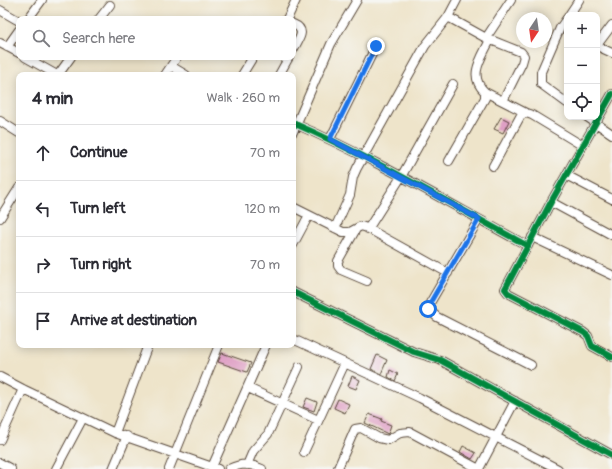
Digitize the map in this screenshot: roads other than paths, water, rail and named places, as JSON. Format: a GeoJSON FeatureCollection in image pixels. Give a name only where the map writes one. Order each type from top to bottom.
{"type":"FeatureCollection","features":[{"type":"Feature","properties":{"kind":"street"},"geometry":{"type":"LineString","coordinates":[[30,16],[42,0]]}},
{"type":"Feature","properties":{"kind":"street"},"geometry":{"type":"LineString","coordinates":[[288,16],[296,0]]}},
{"type":"Feature","properties":{"kind":"street"},"geometry":{"type":"LineString","coordinates":[[296,122],[331,44],[357,0]]}},
{"type":"Feature","properties":{"kind":"street"},"geometry":{"type":"LineString","coordinates":[[335,228],[350,195],[353,177],[364,156],[425,46],[448,17],[457,0]]}},
{"type":"Feature","properties":{"kind":"street"},"geometry":{"type":"LineString","coordinates":[[511,0],[488,39],[478,66],[476,82],[485,92],[532,115],[583,146]]}},
{"type":"Feature","properties":{"kind":"street"},"geometry":{"type":"LineString","coordinates":[[571,12],[579,0]]}},
{"type":"Feature","properties":{"kind":"street"},"geometry":{"type":"LineString","coordinates":[[101,16],[110,5]]}},
{"type":"Feature","properties":{"kind":"street"},"geometry":{"type":"LineString","coordinates":[[0,10],[16,19]]}},
{"type":"Feature","properties":{"kind":"street"},"geometry":{"type":"LineString","coordinates":[[448,17],[488,39],[521,52],[524,56],[503,101]]}},
{"type":"Feature","properties":{"kind":"street"},"geometry":{"type":"LineString","coordinates":[[296,25],[301,30],[301,34],[296,44]]}},
{"type":"Feature","properties":{"kind":"street"},"geometry":{"type":"LineString","coordinates":[[600,41],[612,25]]}},
{"type":"Feature","properties":{"kind":"street"},"geometry":{"type":"LineString","coordinates":[[564,30],[541,72],[540,78],[541,84],[564,101]]}},
{"type":"Feature","properties":{"kind":"street"},"geometry":{"type":"LineString","coordinates":[[16,33],[4,45],[16,51]]}},
{"type":"Feature","properties":{"kind":"street"},"geometry":{"type":"LineString","coordinates":[[330,139],[376,46]]}},
{"type":"Feature","properties":{"kind":"street"},"geometry":{"type":"LineString","coordinates":[[600,47],[612,53]]}},
{"type":"Feature","properties":{"kind":"street"},"geometry":{"type":"LineString","coordinates":[[30,60],[52,72]]}},
{"type":"Feature","properties":{"kind":"street"},"geometry":{"type":"LineString","coordinates":[[59,72],[69,60]]}},
{"type":"Feature","properties":{"kind":"street"},"geometry":{"type":"LineString","coordinates":[[167,72],[175,60]]}},
{"type":"Feature","properties":{"kind":"street"},"geometry":{"type":"LineString","coordinates":[[244,72],[251,60]]}},
{"type":"Feature","properties":{"kind":"street"},"geometry":{"type":"LineString","coordinates":[[281,72],[287,60]]}},
{"type":"Feature","properties":{"kind":"street"},"geometry":{"type":"LineString","coordinates":[[171,66],[181,72]]}},
{"type":"Feature","properties":{"kind":"street"},"geometry":{"type":"LineString","coordinates":[[368,229],[401,176],[453,84]]}},
{"type":"Feature","properties":{"kind":"street"},"geometry":{"type":"LineString","coordinates":[[450,161],[483,103],[485,92]]}},
{"type":"Feature","properties":{"kind":"street"},"geometry":{"type":"LineString","coordinates":[[612,94],[532,237],[506,290],[508,293],[583,332],[588,336],[592,346],[612,357]]}},
{"type":"Feature","properties":{"kind":"street"},"geometry":{"type":"LineString","coordinates":[[493,166],[521,116],[526,113]]}},
{"type":"Feature","properties":{"kind":"street"},"geometry":{"type":"LineString","coordinates":[[592,120],[612,134]]}},
{"type":"Feature","properties":{"kind":"street"},"geometry":{"type":"LineString","coordinates":[[0,121],[16,131]]}},
{"type":"Feature","properties":{"kind":"street"},"geometry":{"type":"LineString","coordinates":[[296,127],[330,139],[364,156],[528,246]]}},
{"type":"Feature","properties":{"kind":"street"},"geometry":{"type":"LineString","coordinates":[[566,175],[612,199]]}},
{"type":"Feature","properties":{"kind":"street"},"geometry":{"type":"LineString","coordinates":[[0,218],[3,206],[16,191]]}},
{"type":"Feature","properties":{"kind":"street"},"geometry":{"type":"LineString","coordinates":[[551,202],[612,235]]}},
{"type":"Feature","properties":{"kind":"street"},"geometry":{"type":"LineString","coordinates":[[296,208],[343,232],[350,232],[362,226],[448,274]]}},
{"type":"Feature","properties":{"kind":"street"},"geometry":{"type":"LineString","coordinates":[[296,239],[309,215]]}},
{"type":"Feature","properties":{"kind":"street"},"geometry":{"type":"LineString","coordinates":[[479,219],[430,303],[428,309],[437,317],[531,365]]}},
{"type":"Feature","properties":{"kind":"street"},"geometry":{"type":"LineString","coordinates":[[356,229],[338,261],[338,266],[341,270],[367,281]]}},
{"type":"Feature","properties":{"kind":"street"},"geometry":{"type":"LineString","coordinates":[[532,237],[612,275]]}},
{"type":"Feature","properties":{"kind":"street"},"geometry":{"type":"LineString","coordinates":[[296,293],[414,352],[440,360],[612,455]]}},
{"type":"Feature","properties":{"kind":"street"},"geometry":{"type":"LineString","coordinates":[[296,340],[420,398],[558,469]]}},
{"type":"Feature","properties":{"kind":"street"},"geometry":{"type":"LineString","coordinates":[[115,432],[144,348]]}},
{"type":"Feature","properties":{"kind":"street"},"geometry":{"type":"LineString","coordinates":[[169,469],[218,348]]}},
{"type":"Feature","properties":{"kind":"street"},"geometry":{"type":"LineString","coordinates":[[0,377],[115,432],[215,468],[265,348]]}},
{"type":"Feature","properties":{"kind":"street"},"geometry":{"type":"LineString","coordinates":[[304,452],[345,363]]}},
{"type":"Feature","properties":{"kind":"street"},"geometry":{"type":"LineString","coordinates":[[247,464],[253,450],[268,434],[299,367]]}},
{"type":"Feature","properties":{"kind":"street"},"geometry":{"type":"LineString","coordinates":[[248,388],[318,420]]}},
{"type":"Feature","properties":{"kind":"street"},"geometry":{"type":"LineString","coordinates":[[0,440],[23,389]]}},
{"type":"Feature","properties":{"kind":"street"},"geometry":{"type":"LineString","coordinates":[[338,468],[353,434],[356,429],[361,428],[379,438],[388,440],[400,433],[410,432],[479,469],[515,401]]}},
{"type":"Feature","properties":{"kind":"street"},"geometry":{"type":"LineString","coordinates":[[56,469],[83,418]]}},
{"type":"Feature","properties":{"kind":"street"},"geometry":{"type":"LineString","coordinates":[[113,469],[127,436]]}},
{"type":"Feature","properties":{"kind":"street"},"geometry":{"type":"LineString","coordinates":[[0,463],[11,469]]}},
{"type":"Feature","properties":{"kind":"street"},"geometry":{"type":"LineString","coordinates":[[229,469],[236,465],[247,464],[262,469]]}}]}
